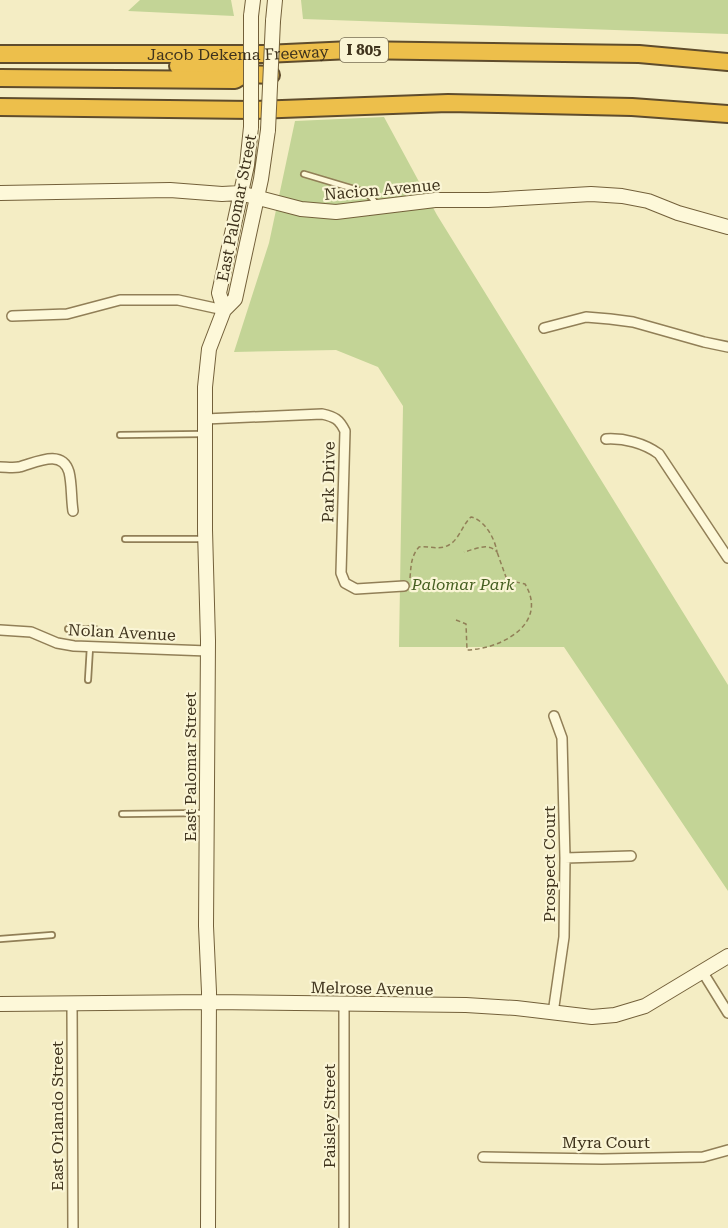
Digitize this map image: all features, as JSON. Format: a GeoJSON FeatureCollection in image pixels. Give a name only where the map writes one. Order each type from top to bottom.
{"type":"FeatureCollection","features":[{"type":"Feature","properties":{"kind":"highway","name":"Jacob Dekema Freeway"},"geometry":{"type":"LineString","coordinates":[[0,54],[265,54],[351,50],[639,54],[728,62]]}},
{"type":"Feature","properties":{"kind":"highway"},"geometry":{"type":"LineString","coordinates":[[0,66],[105,72]]}},
{"type":"Feature","properties":{"kind":"highway"},"geometry":{"type":"LineString","coordinates":[[0,78],[235,66],[248,74],[271,75]]}},
{"type":"Feature","properties":{"kind":"highway"},"geometry":{"type":"LineString","coordinates":[[0,107],[252,110],[448,104],[632,107],[728,114]]}},
{"type":"Feature","properties":{"kind":"main road","name":"East Palomar Street"},"geometry":{"type":"LineString","coordinates":[[224,310],[219,293],[247,165],[251,127],[248,74],[253,0]]}},
{"type":"Feature","properties":{"kind":"main road","name":"East Palomar Street"},"geometry":{"type":"LineString","coordinates":[[208,1228],[209,1002],[206,926],[207,651],[204,387],[209,349],[224,310],[235,299],[257,197],[268,130],[275,0]]}},
{"type":"Feature","properties":{"kind":"main road","name":"Nacion Avenue"},"geometry":{"type":"LineString","coordinates":[[0,193],[170,190],[240,193],[315,211],[347,212],[435,200],[591,194],[648,201],[678,213],[728,227]]}},
{"type":"Feature","properties":{"kind":"main road","name":"Melrose Avenue"},"geometry":{"type":"LineString","coordinates":[[0,1004],[209,1002],[489,1006],[592,1017],[630,1011],[645,1006],[728,956]]}},
{"type":"Feature","properties":{"kind":"street"},"geometry":{"type":"LineString","coordinates":[[12,316],[67,314],[120,300],[178,300],[224,310]]}},
{"type":"Feature","properties":{"kind":"street"},"geometry":{"type":"LineString","coordinates":[[544,328],[586,317],[610,319],[633,322],[728,347]]}},
{"type":"Feature","properties":{"kind":"street","name":"Park Drive"},"geometry":{"type":"LineString","coordinates":[[205,419],[322,414],[340,421],[345,431],[341,573],[345,583],[356,589],[407,584]]}},
{"type":"Feature","properties":{"kind":"street"},"geometry":{"type":"LineString","coordinates":[[606,439],[618,438],[650,448],[659,454],[728,558]]}},
{"type":"Feature","properties":{"kind":"street"},"geometry":{"type":"LineString","coordinates":[[0,467],[17,467],[57,458],[63,461],[69,471],[72,511]]}},
{"type":"Feature","properties":{"kind":"street","name":"Nolan Avenue"},"geometry":{"type":"LineString","coordinates":[[0,630],[31,632],[57,643],[90,647],[207,651]]}},
{"type":"Feature","properties":{"kind":"street","name":"Prospect Court"},"geometry":{"type":"LineString","coordinates":[[554,716],[562,738],[565,858],[564,937],[554,1013]]}},
{"type":"Feature","properties":{"kind":"street"},"geometry":{"type":"LineString","coordinates":[[565,858],[631,856]]}},
{"type":"Feature","properties":{"kind":"street"},"geometry":{"type":"LineString","coordinates":[[702,972],[728,1013]]}},
{"type":"Feature","properties":{"kind":"street","name":"East Orlando Street"},"geometry":{"type":"LineString","coordinates":[[72,1004],[73,1228]]}},
{"type":"Feature","properties":{"kind":"street","name":"Paisley Street"},"geometry":{"type":"LineString","coordinates":[[344,1004],[344,1228]]}},
{"type":"Feature","properties":{"kind":"street","name":"Myra Court"},"geometry":{"type":"LineString","coordinates":[[483,1157],[602,1159],[694,1157],[728,1150]]}},
{"type":"Feature","properties":{"kind":"lane"},"geometry":{"type":"LineString","coordinates":[[304,174],[361,190],[381,208]]}},
{"type":"Feature","properties":{"kind":"lane"},"geometry":{"type":"LineString","coordinates":[[120,435],[205,434]]}},
{"type":"Feature","properties":{"kind":"lane"},"geometry":{"type":"LineString","coordinates":[[125,539],[205,539]]}},
{"type":"Feature","properties":{"kind":"lane"},"geometry":{"type":"LineString","coordinates":[[68,629],[95,629]]}},
{"type":"Feature","properties":{"kind":"lane"},"geometry":{"type":"LineString","coordinates":[[88,680],[90,647]]}},
{"type":"Feature","properties":{"kind":"lane"},"geometry":{"type":"LineString","coordinates":[[122,814],[206,813]]}},
{"type":"Feature","properties":{"kind":"lane"},"geometry":{"type":"LineString","coordinates":[[0,939],[52,935]]}},
{"type":"Feature","properties":{"kind":"path"},"geometry":{"type":"LineString","coordinates":[[407,584],[411,564],[419,547],[446,547],[458,537],[465,522],[471,517],[483,523],[497,548],[507,580],[525,584],[531,593],[532,610],[526,624],[501,644],[483,649],[467,650],[466,624],[456,620]]}},
{"type":"Feature","properties":{"kind":"path"},"geometry":{"type":"LineString","coordinates":[[464,552],[488,547],[497,552]]}},
{"type":"Feature","properties":{"kind":"green space"},"geometry":{"type":"Polygon","coordinates":[[[140,0],[231,0],[234,16],[128,11],[140,0]]]}},
{"type":"Feature","properties":{"kind":"green space"},"geometry":{"type":"Polygon","coordinates":[[[301,0],[728,0],[728,34],[303,19],[301,0]]]}},
{"type":"Feature","properties":{"kind":"green space","name":"Palomar Park"},"geometry":{"type":"Polygon","coordinates":[[[384,117],[437,215],[728,685],[728,891],[564,647],[399,647],[403,406],[378,367],[336,350],[234,352],[269,243],[295,121],[384,117]]]}}]}
